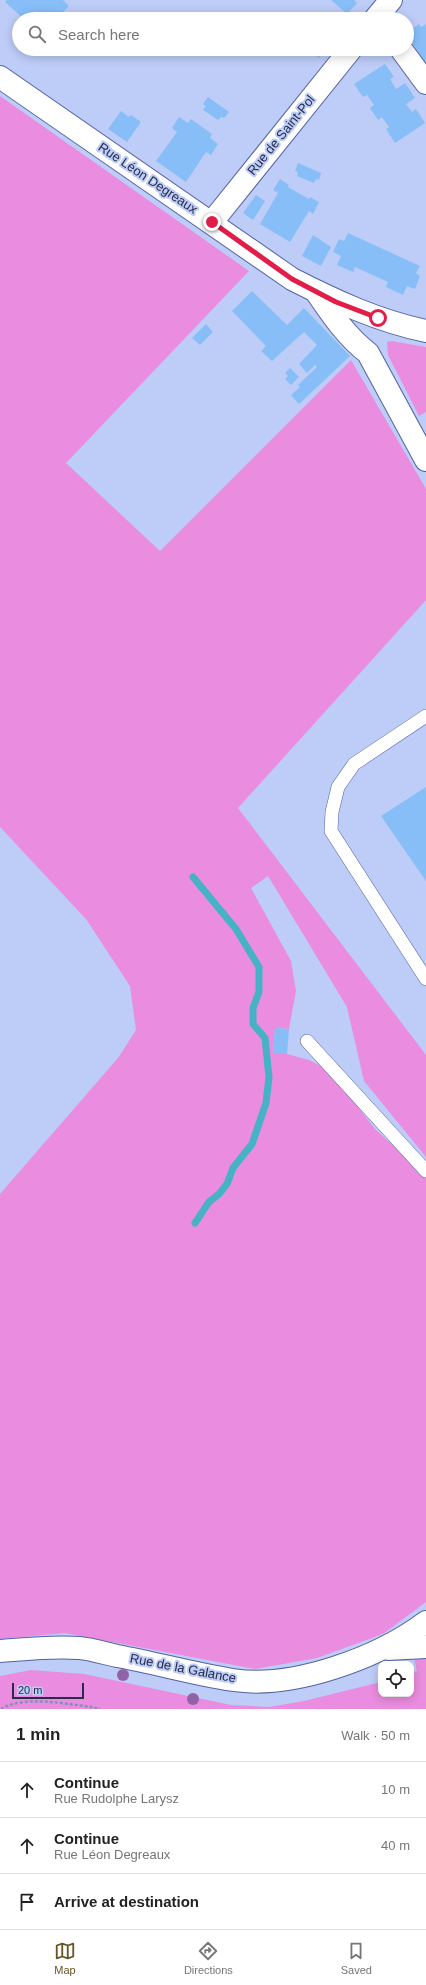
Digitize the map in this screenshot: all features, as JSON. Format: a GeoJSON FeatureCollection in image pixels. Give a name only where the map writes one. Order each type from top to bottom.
{"type":"FeatureCollection","features":[{"type":"Feature","properties":{"kind":"street"},"geometry":{"type":"LineString","coordinates":[[382,12],[391,0]]}},
{"type":"Feature","properties":{"kind":"street","name":"Rue de Saint-Pol"},"geometry":{"type":"LineString","coordinates":[[212,222],[345,56]]}},
{"type":"Feature","properties":{"kind":"street"},"geometry":{"type":"LineString","coordinates":[[406,56],[426,83]]}},
{"type":"Feature","properties":{"kind":"street","name":"Rue Léon Degreaux"},"geometry":{"type":"LineString","coordinates":[[0,77],[212,222],[292,279],[336,302],[378,318],[426,331]]}},
{"type":"Feature","properties":{"kind":"street","name":"Rue Léon Degreaux"},"geometry":{"type":"LineString","coordinates":[[316,292],[332,315],[356,344],[368,353],[404,422],[426,460]]}},
{"type":"Feature","properties":{"kind":"street"},"geometry":{"type":"LineString","coordinates":[[368,353],[378,318]]}},
{"type":"Feature","properties":{"kind":"street","name":"Rue de la Galance"},"geometry":{"type":"LineString","coordinates":[[0,1651],[53,1646],[81,1648],[234,1680],[275,1680],[327,1670],[382,1649],[412,1632],[426,1622]]}},
{"type":"Feature","properties":{"kind":"street"},"geometry":{"type":"LineString","coordinates":[[382,1649],[426,1647]]}},
{"type":"Feature","properties":{"kind":"lane"},"geometry":{"type":"LineString","coordinates":[[426,716],[354,764],[338,787],[332,812],[331,831],[426,979]]}},
{"type":"Feature","properties":{"kind":"lane"},"geometry":{"type":"LineString","coordinates":[[307,1041],[426,1171]]}},
{"type":"Feature","properties":{"kind":"path"},"geometry":{"type":"LineString","coordinates":[[1,1709],[8,1705],[35,1701],[100,1709]]}},
{"type":"Feature","properties":{"kind":"shaded area"},"geometry":{"type":"Polygon","coordinates":[[[0,96],[249,271],[66,463],[160,551],[351,360],[426,489],[426,600],[238,808],[426,1055],[426,1157],[364,1081],[347,1007],[268,876],[251,888],[291,961],[296,991],[289,1029],[275,1028],[273,1054],[287,1054],[309,1060],[329,1070],[375,1129],[426,1176],[426,1602],[383,1634],[317,1658],[255,1669],[65,1633],[0,1639],[0,1194],[118,1058],[136,1030],[130,986],[86,919],[0,827],[0,96]]]}},
{"type":"Feature","properties":{"kind":"shaded area"},"geometry":{"type":"Polygon","coordinates":[[[391,341],[426,347],[426,412],[419,416],[388,355],[387,342],[391,341]]]}},
{"type":"Feature","properties":{"kind":"shaded area"},"geometry":{"type":"Polygon","coordinates":[[[426,1657],[426,1709],[0,1709],[0,1676],[31,1670],[84,1674],[231,1705],[269,1707],[304,1701],[378,1683],[378,1697],[414,1697],[414,1672],[417,1671],[414,1658],[426,1657]]]}},
{"type":"Feature","properties":{"kind":"building"},"geometry":{"type":"Polygon","coordinates":[[[7,0],[63,0],[69,6],[63,12],[16,12],[5,2],[7,0]]]}},
{"type":"Feature","properties":{"kind":"building"},"geometry":{"type":"Polygon","coordinates":[[[331,0],[354,0],[357,3],[349,12],[345,12],[331,0]]]}},
{"type":"Feature","properties":{"kind":"building"},"geometry":{"type":"Polygon","coordinates":[[[419,24],[421,27],[426,24],[426,64],[414,46],[414,28],[419,24]]]}},
{"type":"Feature","properties":{"kind":"building"},"geometry":{"type":"Polygon","coordinates":[[[385,64],[394,77],[390,79],[396,89],[405,83],[415,98],[406,104],[412,112],[416,109],[425,123],[395,143],[386,129],[389,127],[382,117],[378,120],[370,108],[374,105],[367,95],[363,97],[354,84],[385,64]]]}},
{"type":"Feature","properties":{"kind":"building"},"geometry":{"type":"Polygon","coordinates":[[[208,97],[229,112],[224,118],[221,117],[218,120],[203,110],[206,106],[203,104],[208,97]]]}},
{"type":"Feature","properties":{"kind":"building"},"geometry":{"type":"Polygon","coordinates":[[[121,111],[129,117],[131,115],[141,122],[127,142],[108,129],[121,111]]]}},
{"type":"Feature","properties":{"kind":"building"},"geometry":{"type":"Polygon","coordinates":[[[179,117],[188,123],[191,119],[212,134],[210,138],[218,144],[211,155],[206,152],[186,182],[156,161],[177,132],[172,128],[179,117]]]}},
{"type":"Feature","properties":{"kind":"building"},"geometry":{"type":"Polygon","coordinates":[[[298,163],[321,173],[319,180],[316,179],[314,183],[297,176],[298,172],[295,171],[298,163]]]}},
{"type":"Feature","properties":{"kind":"building"},"geometry":{"type":"Polygon","coordinates":[[[280,179],[289,185],[288,187],[309,199],[310,197],[319,202],[313,214],[309,211],[290,242],[260,224],[278,193],[273,190],[280,179]]]}},
{"type":"Feature","properties":{"kind":"building"},"geometry":{"type":"Polygon","coordinates":[[[256,195],[265,201],[253,220],[243,213],[256,195]]]}},
{"type":"Feature","properties":{"kind":"building"},"geometry":{"type":"Polygon","coordinates":[[[348,233],[420,266],[416,273],[420,276],[415,289],[407,286],[403,295],[386,287],[388,282],[355,267],[353,272],[337,265],[341,256],[333,252],[339,239],[344,241],[348,233]]]}},
{"type":"Feature","properties":{"kind":"building"},"geometry":{"type":"Polygon","coordinates":[[[313,235],[331,247],[321,266],[302,256],[313,235]]]}},
{"type":"Feature","properties":{"kind":"building"},"geometry":{"type":"Polygon","coordinates":[[[252,291],[287,325],[304,308],[350,356],[299,404],[291,395],[300,387],[298,385],[317,367],[315,365],[307,373],[299,364],[317,345],[304,332],[272,361],[261,351],[266,346],[232,311],[252,291]]]}},
{"type":"Feature","properties":{"kind":"building"},"geometry":{"type":"Polygon","coordinates":[[[206,324],[213,332],[200,345],[192,338],[206,324]]]}},
{"type":"Feature","properties":{"kind":"building"},"geometry":{"type":"Polygon","coordinates":[[[290,368],[299,377],[291,385],[285,379],[288,376],[285,373],[290,368]]]}},
{"type":"Feature","properties":{"kind":"building"},"geometry":{"type":"Polygon","coordinates":[[[426,787],[426,881],[381,816],[426,787]]]}},
{"type":"Feature","properties":{"kind":"building"},"geometry":{"type":"Polygon","coordinates":[[[275,1028],[289,1029],[287,1054],[273,1054],[275,1028]]]}},
{"type":"Feature","properties":{"kind":"waterway"},"geometry":{"type":"LineString","coordinates":[[193,877],[236,929],[259,967],[259,992],[253,1008],[253,1024],[265,1038],[269,1077],[266,1103],[252,1144],[233,1168],[227,1184],[219,1194],[209,1202],[195,1223]]}},
{"type":"Feature","properties":{"kind":"route"},"geometry":{"type":"LineString","coordinates":[[212,222],[292,279],[336,302],[378,318]]}}]}
